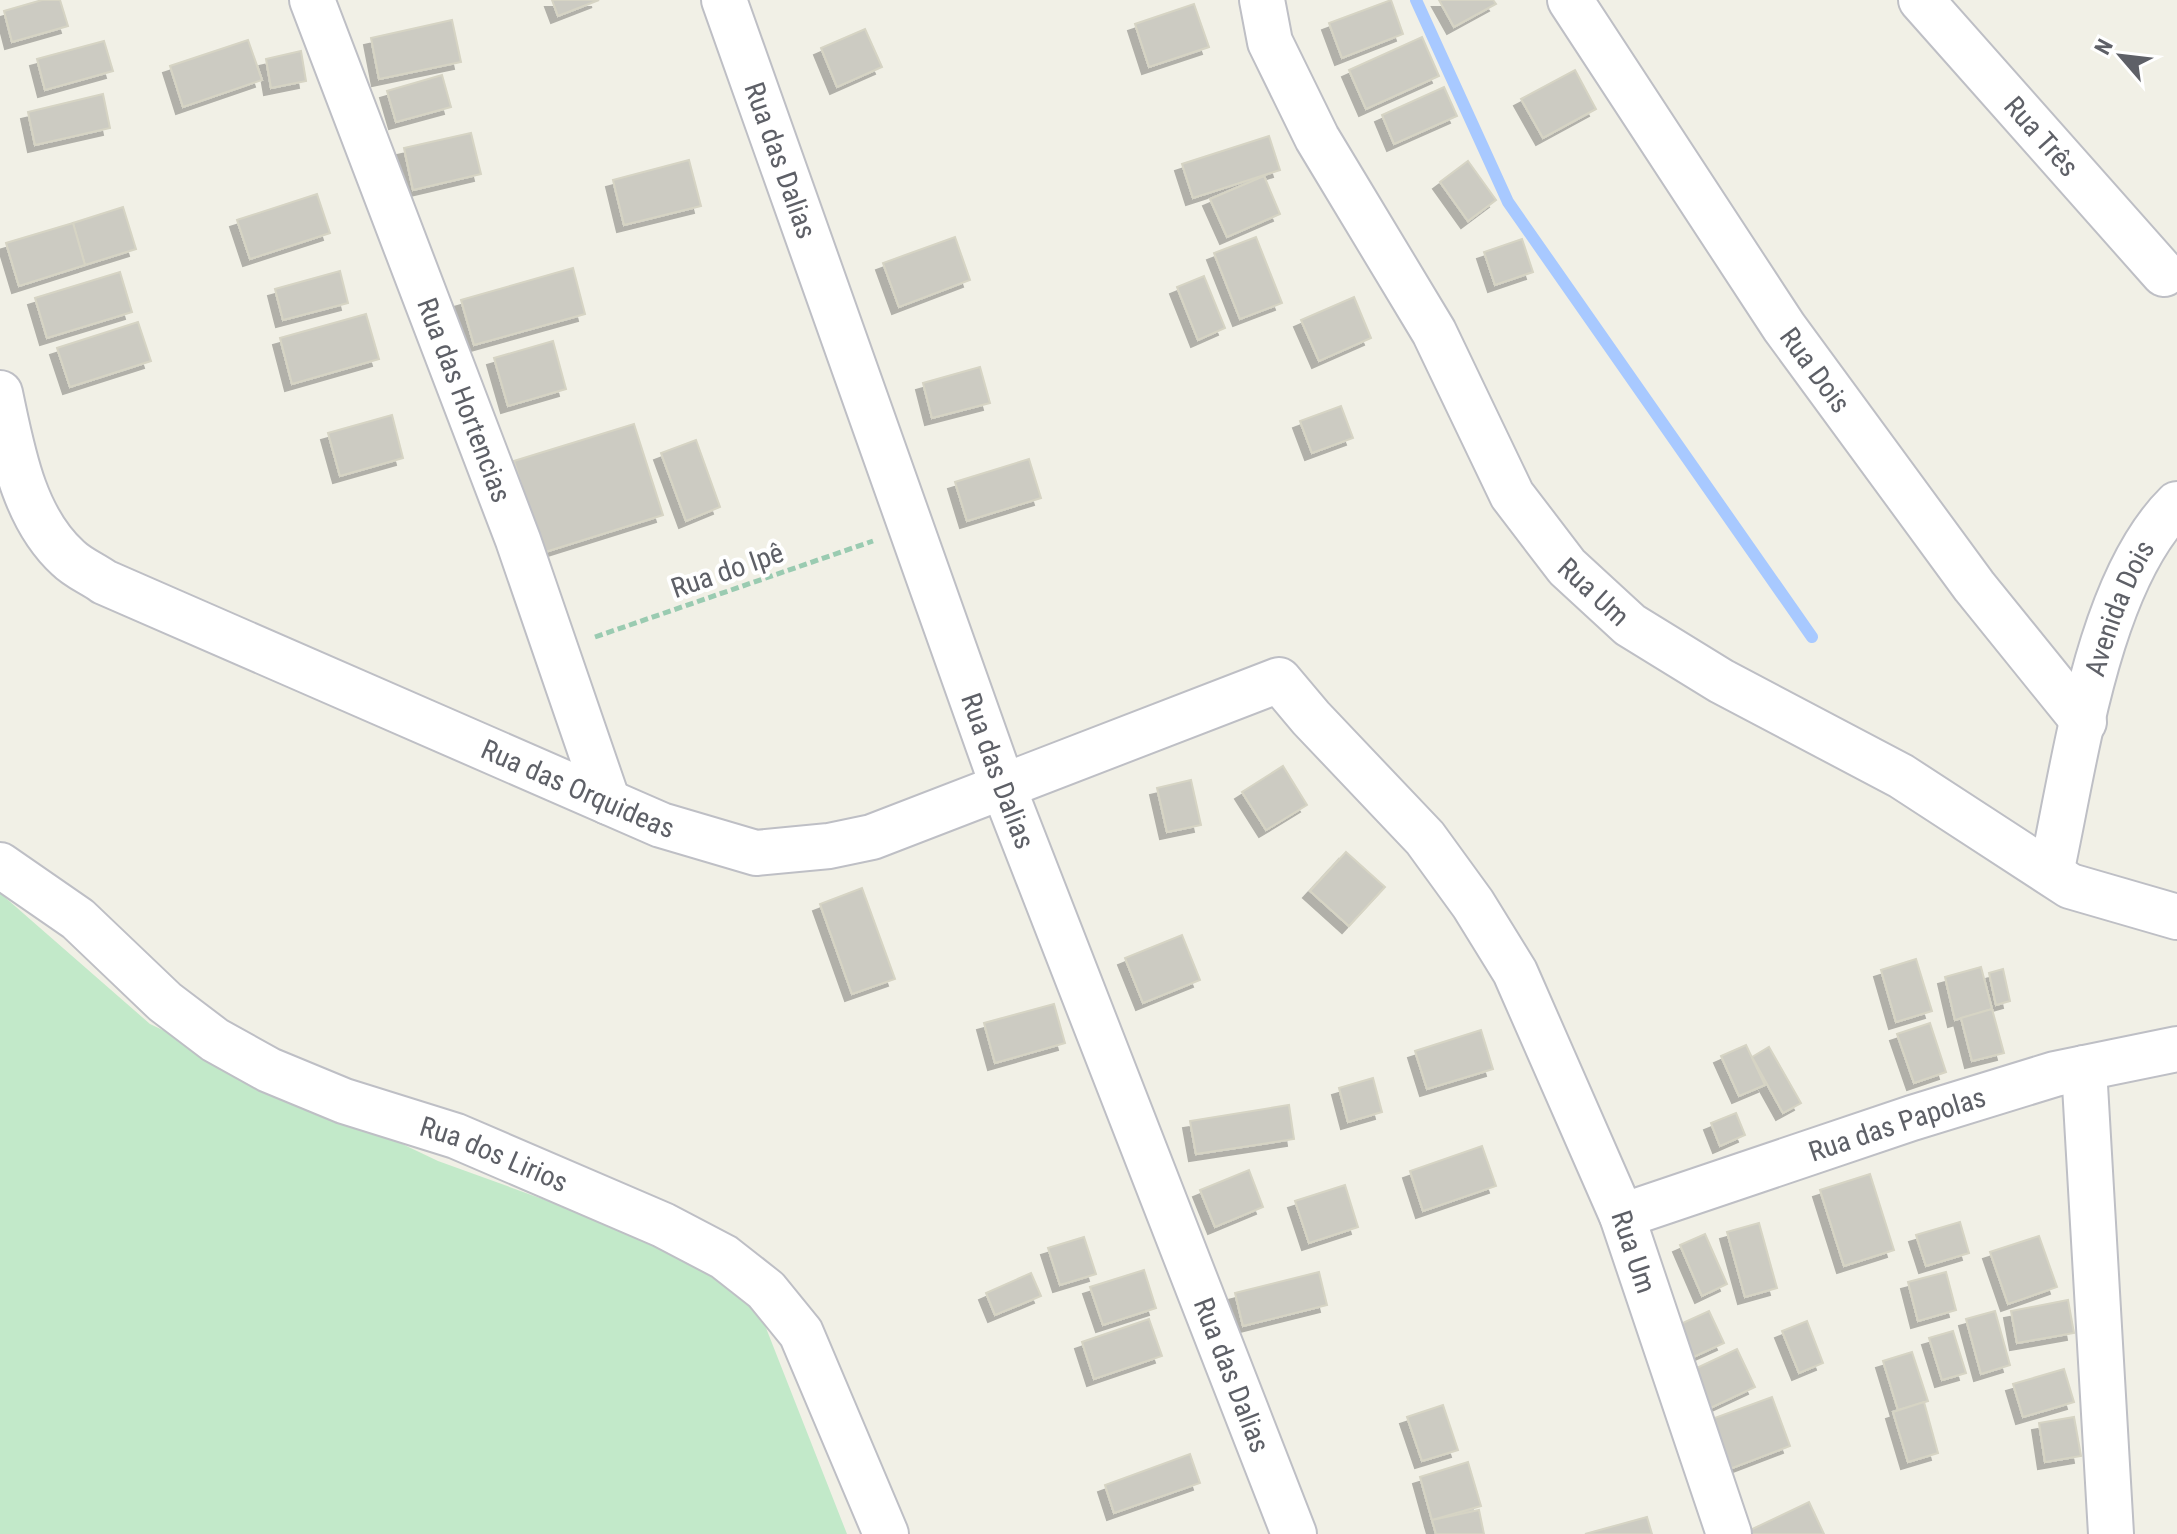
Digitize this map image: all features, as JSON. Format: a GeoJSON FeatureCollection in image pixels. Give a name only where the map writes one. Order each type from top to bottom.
{"type":"FeatureCollection","features":[{"type":"Feature","properties":{"kind":"street","name":"Rua das Hortencias"},"geometry":{"type":"LineString","coordinates":[[312,0],[518,540],[608,802]]}},
{"type":"Feature","properties":{"kind":"street","name":"Rua das Dalias"},"geometry":{"type":"LineString","coordinates":[[724,0],[1002,784],[1294,1534]]}},
{"type":"Feature","properties":{"kind":"street","name":"Rua Dois"},"geometry":{"type":"LineString","coordinates":[[1570,0],[1784,327],[1974,586],[2084,722]]}},
{"type":"Feature","properties":{"kind":"street","name":"Rua Três"},"geometry":{"type":"LineString","coordinates":[[1921,0],[2173,275]]}},
{"type":"Feature","properties":{"kind":"street","name":"Rua Um"},"geometry":{"type":"LineString","coordinates":[[1258,3],[1270,42],[1317,138],[1434,332],[1512,495],[1567,567],[1630,625],[1721,681],[1901,776],[2070,886],[2177,917]]}},
{"type":"Feature","properties":{"kind":"street","name":"Rua das Orquideas"},"geometry":{"type":"LineString","coordinates":[[0,393],[17,469],[43,527],[68,558],[104,582],[661,825],[756,853],[829,846],[872,837],[1002,784],[1279,680]]}},
{"type":"Feature","properties":{"kind":"street","name":"Avenida Dois"},"geometry":{"type":"LineString","coordinates":[[2051,873],[2084,722],[2112,616],[2136,559],[2164,517],[2177,504]]}},
{"type":"Feature","properties":{"kind":"street","name":"Rua Um"},"geometry":{"type":"LineString","coordinates":[[1279,680],[1425,838],[1473,904],[1515,972],[1622,1216],[1729,1534]]}},
{"type":"Feature","properties":{"kind":"street","name":"Rua dos Lirios"},"geometry":{"type":"LineString","coordinates":[[0,865],[78,919],[190,1021],[215,1040],[269,1070],[344,1101],[456,1136],[663,1225],[724,1257],[766,1290],[801,1333],[886,1534]]}},
{"type":"Feature","properties":{"kind":"street","name":"Rua das Papolas"},"geometry":{"type":"LineString","coordinates":[[1622,1216],[1912,1118],[2084,1068],[2177,1049]]}},
{"type":"Feature","properties":{"kind":"street"},"geometry":{"type":"LineString","coordinates":[[2084,1068],[2111,1534]]}},
{"type":"Feature","properties":{"kind":"path","name":"Rua do Ipê"},"geometry":{"type":"LineString","coordinates":[[556,651],[911,527]]}},
{"type":"Feature","properties":{"kind":"green space"},"geometry":{"type":"Polygon","coordinates":[[[0,893],[150,1024],[438,1161],[744,1272],[847,1534],[0,1534],[0,893]]]}},
{"type":"Feature","properties":{"kind":"building"},"geometry":{"type":"Polygon","coordinates":[[[42,0],[60,0],[68,26],[12,42],[4,11],[42,0]]]}},
{"type":"Feature","properties":{"kind":"building"},"geometry":{"type":"Polygon","coordinates":[[[552,0],[599,0],[558,16],[552,0]]]}},
{"type":"Feature","properties":{"kind":"building"},"geometry":{"type":"Polygon","coordinates":[[[1391,0],[1403,34],[1342,58],[1329,23],[1391,0]]]}},
{"type":"Feature","properties":{"kind":"building"},"geometry":{"type":"Polygon","coordinates":[[[1439,0],[1493,0],[1496,4],[1454,27],[1439,0]]]}},
{"type":"Feature","properties":{"kind":"building"},"geometry":{"type":"Polygon","coordinates":[[[1194,4],[1209,47],[1149,67],[1135,24],[1194,4]]]}},
{"type":"Feature","properties":{"kind":"building"},"geometry":{"type":"Polygon","coordinates":[[[452,20],[461,62],[379,79],[371,38],[452,20]]]}},
{"type":"Feature","properties":{"kind":"building"},"geometry":{"type":"Polygon","coordinates":[[[865,29],[882,67],[837,87],[821,48],[865,29]]]}},
{"type":"Feature","properties":{"kind":"building"},"geometry":{"type":"Polygon","coordinates":[[[1422,37],[1439,76],[1366,109],[1349,70],[1422,37]]]}},
{"type":"Feature","properties":{"kind":"building"},"geometry":{"type":"Polygon","coordinates":[[[248,40],[262,80],[183,107],[170,66],[248,40]]]}},
{"type":"Feature","properties":{"kind":"building"},"geometry":{"type":"Polygon","coordinates":[[[104,41],[113,71],[45,90],[37,59],[104,41]]]}},
{"type":"Feature","properties":{"kind":"building"},"geometry":{"type":"Polygon","coordinates":[[[301,51],[306,81],[271,88],[266,59],[301,51]]]}},
{"type":"Feature","properties":{"kind":"building"},"geometry":{"type":"Polygon","coordinates":[[[1575,70],[1596,109],[1543,138],[1521,99],[1575,70]]]}},
{"type":"Feature","properties":{"kind":"building"},"geometry":{"type":"Polygon","coordinates":[[[442,75],[451,107],[396,122],[387,91],[442,75]]]}},
{"type":"Feature","properties":{"kind":"building"},"geometry":{"type":"Polygon","coordinates":[[[1444,87],[1457,116],[1394,144],[1382,115],[1444,87]]]}},
{"type":"Feature","properties":{"kind":"building"},"geometry":{"type":"Polygon","coordinates":[[[103,94],[110,128],[35,145],[28,112],[103,94]]]}},
{"type":"Feature","properties":{"kind":"building"},"geometry":{"type":"Polygon","coordinates":[[[471,133],[481,174],[413,190],[404,148],[471,133]]]}},
{"type":"Feature","properties":{"kind":"building"},"geometry":{"type":"Polygon","coordinates":[[[1269,136],[1280,170],[1193,198],[1182,164],[1269,136]]]}},
{"type":"Feature","properties":{"kind":"building"},"geometry":{"type":"Polygon","coordinates":[[[689,160],[701,206],[624,225],[613,180],[689,160]]]}},
{"type":"Feature","properties":{"kind":"building"},"geometry":{"type":"Polygon","coordinates":[[[1468,161],[1496,200],[1468,221],[1440,182],[1468,161]]]}},
{"type":"Feature","properties":{"kind":"building"},"geometry":{"type":"Polygon","coordinates":[[[1264,176],[1280,214],[1227,237],[1210,199],[1264,176]]]}},
{"type":"Feature","properties":{"kind":"building"},"geometry":{"type":"Polygon","coordinates":[[[317,194],[330,233],[250,259],[237,220],[317,194]]]}},
{"type":"Feature","properties":{"kind":"building"},"geometry":{"type":"Polygon","coordinates":[[[123,207],[136,249],[85,265],[73,223],[123,207]]]}},
{"type":"Feature","properties":{"kind":"building"},"geometry":{"type":"Polygon","coordinates":[[[73,223],[85,265],[19,286],[6,243],[73,223]]]}},
{"type":"Feature","properties":{"kind":"building"},"geometry":{"type":"Polygon","coordinates":[[[955,237],[970,280],[899,307],[883,263],[955,237]]]}},
{"type":"Feature","properties":{"kind":"building"},"geometry":{"type":"Polygon","coordinates":[[[1256,237],[1282,303],[1240,319],[1214,253],[1256,237]]]}},
{"type":"Feature","properties":{"kind":"building"},"geometry":{"type":"Polygon","coordinates":[[[1522,239],[1533,272],[1495,285],[1484,252],[1522,239]]]}},
{"type":"Feature","properties":{"kind":"building"},"geometry":{"type":"Polygon","coordinates":[[[573,268],[585,314],[474,345],[461,300],[573,268]]]}},
{"type":"Feature","properties":{"kind":"building"},"geometry":{"type":"Polygon","coordinates":[[[340,271],[348,303],[283,320],[275,289],[340,271]]]}},
{"type":"Feature","properties":{"kind":"building"},"geometry":{"type":"Polygon","coordinates":[[[120,272],[132,312],[47,338],[35,298],[120,272]]]}},
{"type":"Feature","properties":{"kind":"building"},"geometry":{"type":"Polygon","coordinates":[[[1204,276],[1225,328],[1198,340],[1177,287],[1204,276]]]}},
{"type":"Feature","properties":{"kind":"building"},"geometry":{"type":"Polygon","coordinates":[[[1354,297],[1371,338],[1319,361],[1301,320],[1354,297]]]}},
{"type":"Feature","properties":{"kind":"building"},"geometry":{"type":"Polygon","coordinates":[[[366,314],[379,359],[292,384],[280,338],[366,314]]]}},
{"type":"Feature","properties":{"kind":"building"},"geometry":{"type":"Polygon","coordinates":[[[138,322],[151,361],[70,387],[57,348],[138,322]]]}},
{"type":"Feature","properties":{"kind":"building"},"geometry":{"type":"Polygon","coordinates":[[[553,341],[566,389],[508,406],[494,358],[553,341]]]}},
{"type":"Feature","properties":{"kind":"building"},"geometry":{"type":"Polygon","coordinates":[[[980,367],[990,403],[932,418],[923,383],[980,367]]]}},
{"type":"Feature","properties":{"kind":"building"},"geometry":{"type":"Polygon","coordinates":[[[1341,406],[1353,438],[1312,453],[1300,421],[1341,406]]]}},
{"type":"Feature","properties":{"kind":"building"},"geometry":{"type":"Polygon","coordinates":[[[392,415],[403,458],[340,476],[328,433],[392,415]]]}},
{"type":"Feature","properties":{"kind":"building"},"geometry":{"type":"Polygon","coordinates":[[[634,424],[663,515],[542,553],[514,461],[634,424]]]}},
{"type":"Feature","properties":{"kind":"building"},"geometry":{"type":"Polygon","coordinates":[[[696,440],[720,507],[686,521],[661,453],[696,440]]]}},
{"type":"Feature","properties":{"kind":"building"},"geometry":{"type":"Polygon","coordinates":[[[1029,459],[1041,498],[967,521],[955,482],[1029,459]]]}},
{"type":"Feature","properties":{"kind":"building"},"geometry":{"type":"Polygon","coordinates":[[[1283,766],[1307,805],[1266,830],[1242,792],[1283,766]]]}},
{"type":"Feature","properties":{"kind":"building"},"geometry":{"type":"Polygon","coordinates":[[[1191,780],[1201,825],[1167,832],[1157,788],[1191,780]]]}},
{"type":"Feature","properties":{"kind":"building"},"geometry":{"type":"Polygon","coordinates":[[[1346,852],[1385,887],[1349,926],[1310,891],[1346,852]]]}},
{"type":"Feature","properties":{"kind":"building"},"geometry":{"type":"Polygon","coordinates":[[[862,888],[895,979],[852,994],[820,904],[862,888]]]}},
{"type":"Feature","properties":{"kind":"building"},"geometry":{"type":"Polygon","coordinates":[[[1182,935],[1200,980],[1143,1003],[1125,958],[1182,935]]]}},
{"type":"Feature","properties":{"kind":"building"},"geometry":{"type":"Polygon","coordinates":[[[1916,959],[1932,1011],[1896,1022],[1881,970],[1916,959]]]}},
{"type":"Feature","properties":{"kind":"building"},"geometry":{"type":"Polygon","coordinates":[[[1981,967],[1992,1009],[1955,1020],[1945,977],[1981,967]]]}},
{"type":"Feature","properties":{"kind":"building"},"geometry":{"type":"Polygon","coordinates":[[[2003,969],[2010,1001],[1996,1005],[1989,973],[2003,969]]]}},
{"type":"Feature","properties":{"kind":"building"},"geometry":{"type":"Polygon","coordinates":[[[1054,1004],[1065,1043],[995,1063],[984,1023],[1054,1004]]]}},
{"type":"Feature","properties":{"kind":"building"},"geometry":{"type":"Polygon","coordinates":[[[1992,1009],[2004,1053],[1972,1061],[1961,1018],[1992,1009]]]}},
{"type":"Feature","properties":{"kind":"building"},"geometry":{"type":"Polygon","coordinates":[[[1930,1023],[1946,1072],[1914,1083],[1897,1034],[1930,1023]]]}},
{"type":"Feature","properties":{"kind":"building"},"geometry":{"type":"Polygon","coordinates":[[[1481,1030],[1493,1069],[1427,1089],[1415,1051],[1481,1030]]]}},
{"type":"Feature","properties":{"kind":"building"},"geometry":{"type":"Polygon","coordinates":[[[1746,1045],[1765,1085],[1739,1096],[1721,1056],[1746,1045]]]}},
{"type":"Feature","properties":{"kind":"building"},"geometry":{"type":"Polygon","coordinates":[[[1769,1047],[1801,1103],[1783,1113],[1752,1057],[1769,1047]]]}},
{"type":"Feature","properties":{"kind":"building"},"geometry":{"type":"Polygon","coordinates":[[[1373,1078],[1382,1112],[1348,1122],[1339,1088],[1373,1078]]]}},
{"type":"Feature","properties":{"kind":"building"},"geometry":{"type":"Polygon","coordinates":[[[1289,1105],[1294,1139],[1196,1154],[1190,1121],[1289,1105]]]}},
{"type":"Feature","properties":{"kind":"building"},"geometry":{"type":"Polygon","coordinates":[[[1736,1113],[1745,1135],[1720,1146],[1711,1123],[1736,1113]]]}},
{"type":"Feature","properties":{"kind":"building"},"geometry":{"type":"Polygon","coordinates":[[[1482,1146],[1496,1186],[1423,1211],[1410,1171],[1482,1146]]]}},
{"type":"Feature","properties":{"kind":"building"},"geometry":{"type":"Polygon","coordinates":[[[1249,1170],[1263,1207],[1215,1227],[1200,1190],[1249,1170]]]}},
{"type":"Feature","properties":{"kind":"building"},"geometry":{"type":"Polygon","coordinates":[[[1870,1174],[1894,1250],[1844,1266],[1820,1190],[1870,1174]]]}},
{"type":"Feature","properties":{"kind":"building"},"geometry":{"type":"Polygon","coordinates":[[[1345,1185],[1358,1227],[1309,1243],[1295,1201],[1345,1185]]]}},
{"type":"Feature","properties":{"kind":"building"},"geometry":{"type":"Polygon","coordinates":[[[1960,1222],[1969,1253],[1926,1266],[1916,1235],[1960,1222]]]}},
{"type":"Feature","properties":{"kind":"building"},"geometry":{"type":"Polygon","coordinates":[[[1759,1223],[1777,1288],[1745,1297],[1727,1232],[1759,1223]]]}},
{"type":"Feature","properties":{"kind":"building"},"geometry":{"type":"Polygon","coordinates":[[[1705,1234],[1727,1284],[1702,1296],[1680,1245],[1705,1234]]]}},
{"type":"Feature","properties":{"kind":"building"},"geometry":{"type":"Polygon","coordinates":[[[2039,1236],[2057,1287],[2008,1304],[1990,1252],[2039,1236]]]}},
{"type":"Feature","properties":{"kind":"building"},"geometry":{"type":"Polygon","coordinates":[[[1084,1237],[1096,1274],[1060,1285],[1048,1248],[1084,1237]]]}},
{"type":"Feature","properties":{"kind":"building"},"geometry":{"type":"Polygon","coordinates":[[[1144,1270],[1156,1308],[1103,1325],[1090,1287],[1144,1270]]]}},
{"type":"Feature","properties":{"kind":"building"},"geometry":{"type":"Polygon","coordinates":[[[1319,1272],[1327,1305],[1243,1326],[1235,1293],[1319,1272]]]}},
{"type":"Feature","properties":{"kind":"building"},"geometry":{"type":"Polygon","coordinates":[[[1946,1272],[1956,1310],[1918,1321],[1908,1282],[1946,1272]]]}},
{"type":"Feature","properties":{"kind":"building"},"geometry":{"type":"Polygon","coordinates":[[[1031,1273],[1041,1296],[995,1315],[986,1293],[1031,1273]]]}},
{"type":"Feature","properties":{"kind":"building"},"geometry":{"type":"Polygon","coordinates":[[[2068,1300],[2074,1333],[2017,1343],[2011,1311],[2068,1300]]]}},
{"type":"Feature","properties":{"kind":"building"},"geometry":{"type":"Polygon","coordinates":[[[1709,1311],[1724,1343],[1678,1364],[1663,1332],[1709,1311]]]}},
{"type":"Feature","properties":{"kind":"building"},"geometry":{"type":"Polygon","coordinates":[[[1995,1311],[2010,1365],[1981,1374],[1966,1319],[1995,1311]]]}},
{"type":"Feature","properties":{"kind":"building"},"geometry":{"type":"Polygon","coordinates":[[[1149,1319],[1162,1356],[1094,1379],[1082,1342],[1149,1319]]]}},
{"type":"Feature","properties":{"kind":"building"},"geometry":{"type":"Polygon","coordinates":[[[1807,1321],[1823,1363],[1799,1373],[1782,1331],[1807,1321]]]}},
{"type":"Feature","properties":{"kind":"building"},"geometry":{"type":"Polygon","coordinates":[[[1953,1331],[1966,1373],[1942,1380],[1929,1338],[1953,1331]]]}},
{"type":"Feature","properties":{"kind":"building"},"geometry":{"type":"Polygon","coordinates":[[[1737,1349],[1755,1387],[1704,1411],[1686,1373],[1737,1349]]]}},
{"type":"Feature","properties":{"kind":"building"},"geometry":{"type":"Polygon","coordinates":[[[1912,1352],[1928,1401],[1898,1410],[1883,1361],[1912,1352]]]}},
{"type":"Feature","properties":{"kind":"building"},"geometry":{"type":"Polygon","coordinates":[[[2064,1369],[2074,1402],[2023,1417],[2013,1384],[2064,1369]]]}},
{"type":"Feature","properties":{"kind":"building"},"geometry":{"type":"Polygon","coordinates":[[[1772,1397],[1790,1446],[1727,1470],[1709,1420],[1772,1397]]]}},
{"type":"Feature","properties":{"kind":"building"},"geometry":{"type":"Polygon","coordinates":[[[1924,1402],[1938,1453],[1908,1462],[1893,1412],[1924,1402]]]}},
{"type":"Feature","properties":{"kind":"building"},"geometry":{"type":"Polygon","coordinates":[[[1443,1405],[1458,1450],[1422,1461],[1407,1417],[1443,1405]]]}},
{"type":"Feature","properties":{"kind":"building"},"geometry":{"type":"Polygon","coordinates":[[[2074,1417],[2081,1456],[2045,1462],[2039,1423],[2074,1417]]]}},
{"type":"Feature","properties":{"kind":"building"},"geometry":{"type":"Polygon","coordinates":[[[1190,1454],[1200,1483],[1114,1513],[1105,1485],[1190,1454]]]}},
{"type":"Feature","properties":{"kind":"building"},"geometry":{"type":"Polygon","coordinates":[[[1468,1462],[1481,1506],[1432,1520],[1420,1477],[1468,1462]]]}},
{"type":"Feature","properties":{"kind":"building"},"geometry":{"type":"Polygon","coordinates":[[[1809,1502],[1824,1534],[1742,1534],[1809,1502]]]}},
{"type":"Feature","properties":{"kind":"building"},"geometry":{"type":"Polygon","coordinates":[[[1479,1510],[1484,1534],[1436,1534],[1432,1520],[1479,1510]]]}},
{"type":"Feature","properties":{"kind":"building"},"geometry":{"type":"Polygon","coordinates":[[[1647,1517],[1652,1534],[1585,1534],[1647,1517]]]}},
{"type":"Feature","properties":{"kind":"waterway"},"geometry":{"type":"LineString","coordinates":[[1416,0],[1508,202],[1812,637]]}}]}
